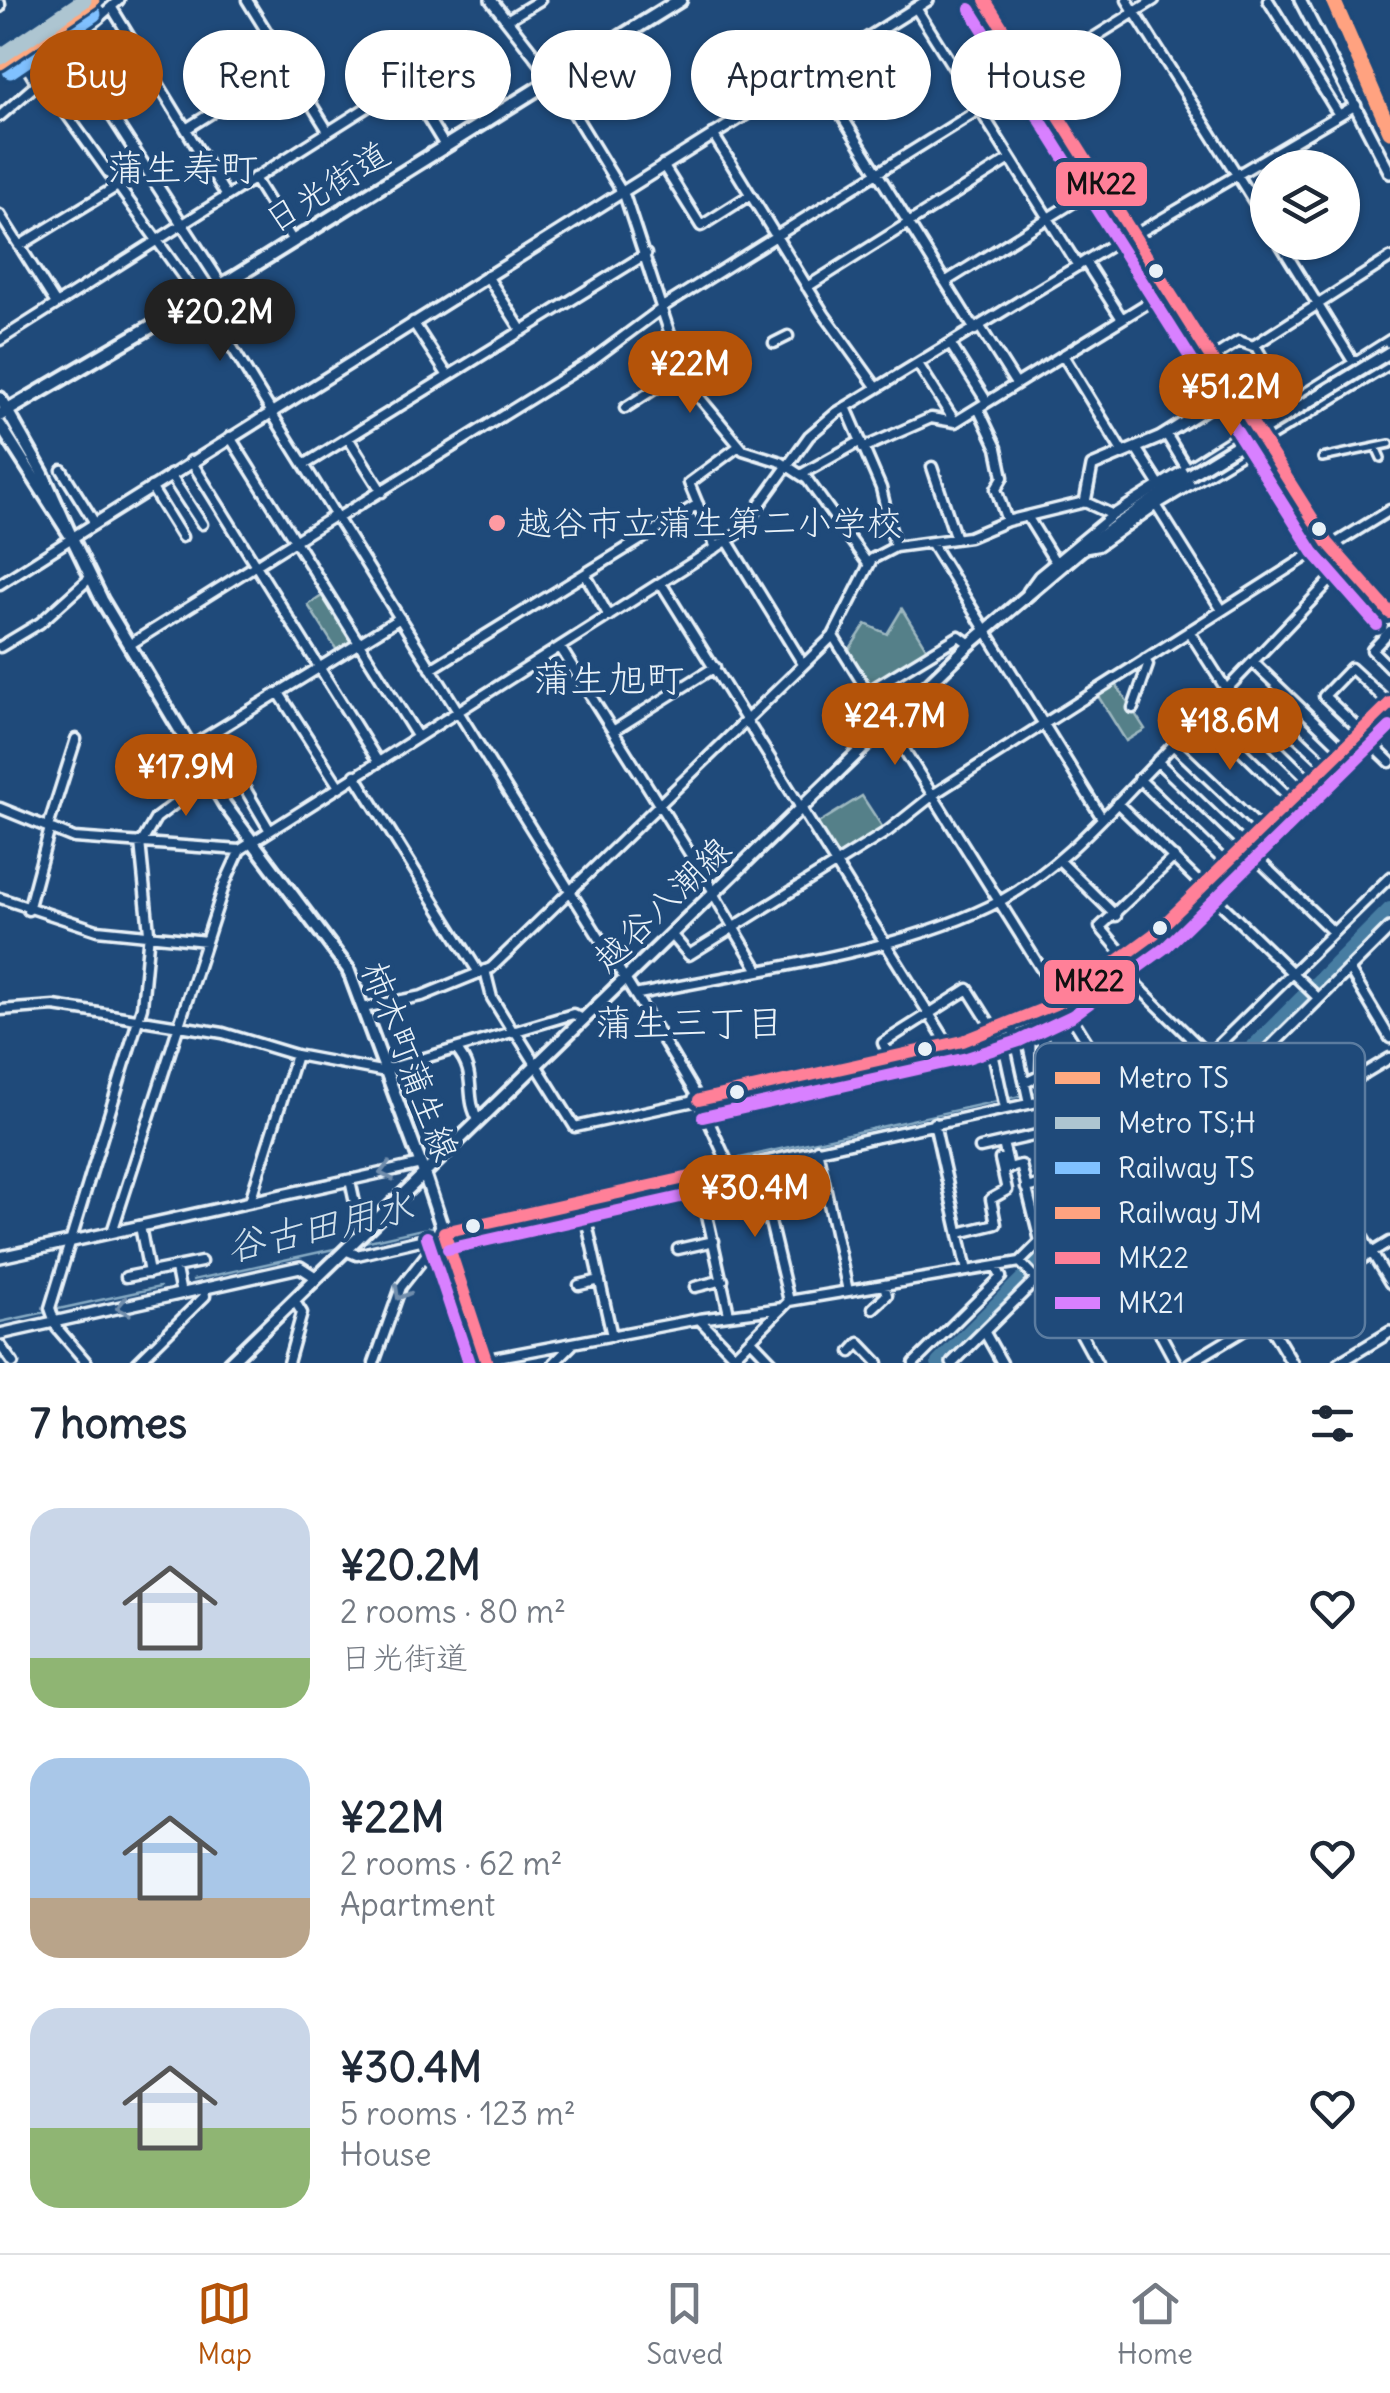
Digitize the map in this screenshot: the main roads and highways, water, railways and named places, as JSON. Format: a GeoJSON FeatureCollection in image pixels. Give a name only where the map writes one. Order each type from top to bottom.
{"type":"FeatureCollection","features":[{"type":"Feature","properties":{"kind":"main road","name":"日光街道"},"geometry":{"type":"LineString","coordinates":[[4,413],[222,286],[680,0]]}},
{"type":"Feature","properties":{"kind":"main road","name":"越谷八潮線"},"geometry":{"type":"LineString","coordinates":[[229,1363],[423,1168],[479,1120],[970,644],[1058,564],[1188,471],[1390,352]]}},
{"type":"Feature","properties":{"kind":"main road","name":"柿木町蒲生線"},"geometry":{"type":"LineString","coordinates":[[0,398],[4,413],[90,578],[245,846],[343,960],[423,1168],[486,1361]]}},
{"type":"Feature","properties":{"kind":"main road"},"geometry":{"type":"LineString","coordinates":[[0,424],[74,543]]}},
{"type":"Feature","properties":{"kind":"waterway"},"geometry":{"type":"LineString","coordinates":[[1257,1043],[1390,909]]}},
{"type":"Feature","properties":{"kind":"waterway","name":"谷古田用水"},"geometry":{"type":"LineString","coordinates":[[731,1160],[1035,1093]]}},
{"type":"Feature","properties":{"kind":"waterway","name":"谷古田用水"},"geometry":{"type":"LineString","coordinates":[[443,1224],[724,1162]]}},
{"type":"Feature","properties":{"kind":"waterway","name":"谷古田用水"},"geometry":{"type":"LineString","coordinates":[[360,1243],[436,1226]]}},
{"type":"Feature","properties":{"kind":"waterway","name":"谷古田用水"},"geometry":{"type":"LineString","coordinates":[[193,1280],[343,1247]]}},
{"type":"Feature","properties":{"kind":"waterway"},"geometry":{"type":"LineString","coordinates":[[938,1363],[1035,1266]]}},
{"type":"Feature","properties":{"kind":"waterway","name":"谷古田用水"},"geometry":{"type":"LineString","coordinates":[[54,1310],[160,1287]]}},
{"type":"Feature","properties":{"kind":"waterway","name":"谷古田用水"},"geometry":{"type":"LineString","coordinates":[[0,1322],[46,1312]]}},
{"type":"Feature","properties":{"kind":"metro line","name":"TS;H"},"geometry":{"type":"LineString","coordinates":[[0,57],[84,0]]}},
{"type":"Feature","properties":{"kind":"metro line","name":"TS"},"geometry":{"type":"LineString","coordinates":[[0,62],[92,0]]}},
{"type":"Feature","properties":{"kind":"rail line","name":"JM"},"geometry":{"type":"LineString","coordinates":[[1333,0],[1390,131]]}},
{"type":"Feature","properties":{"kind":"rail line","name":"TS"},"geometry":{"type":"LineString","coordinates":[[10,71],[94,14]]}},
{"type":"Feature","properties":{"kind":"place","name":"越谷市立蒲生第二小学校"},"geometry":{"type":"Point","coordinates":[497,523]}},
{"type":"Feature","properties":{"kind":"district","name":"蒲生寿町"},"geometry":{"type":"Point","coordinates":[182,168]}},
{"type":"Feature","properties":{"kind":"district","name":"蒲生旭町"},"geometry":{"type":"Point","coordinates":[608,679]}},
{"type":"Feature","properties":{"kind":"district","name":"蒲生三丁目"},"geometry":{"type":"Point","coordinates":[689,1023]}}]}
